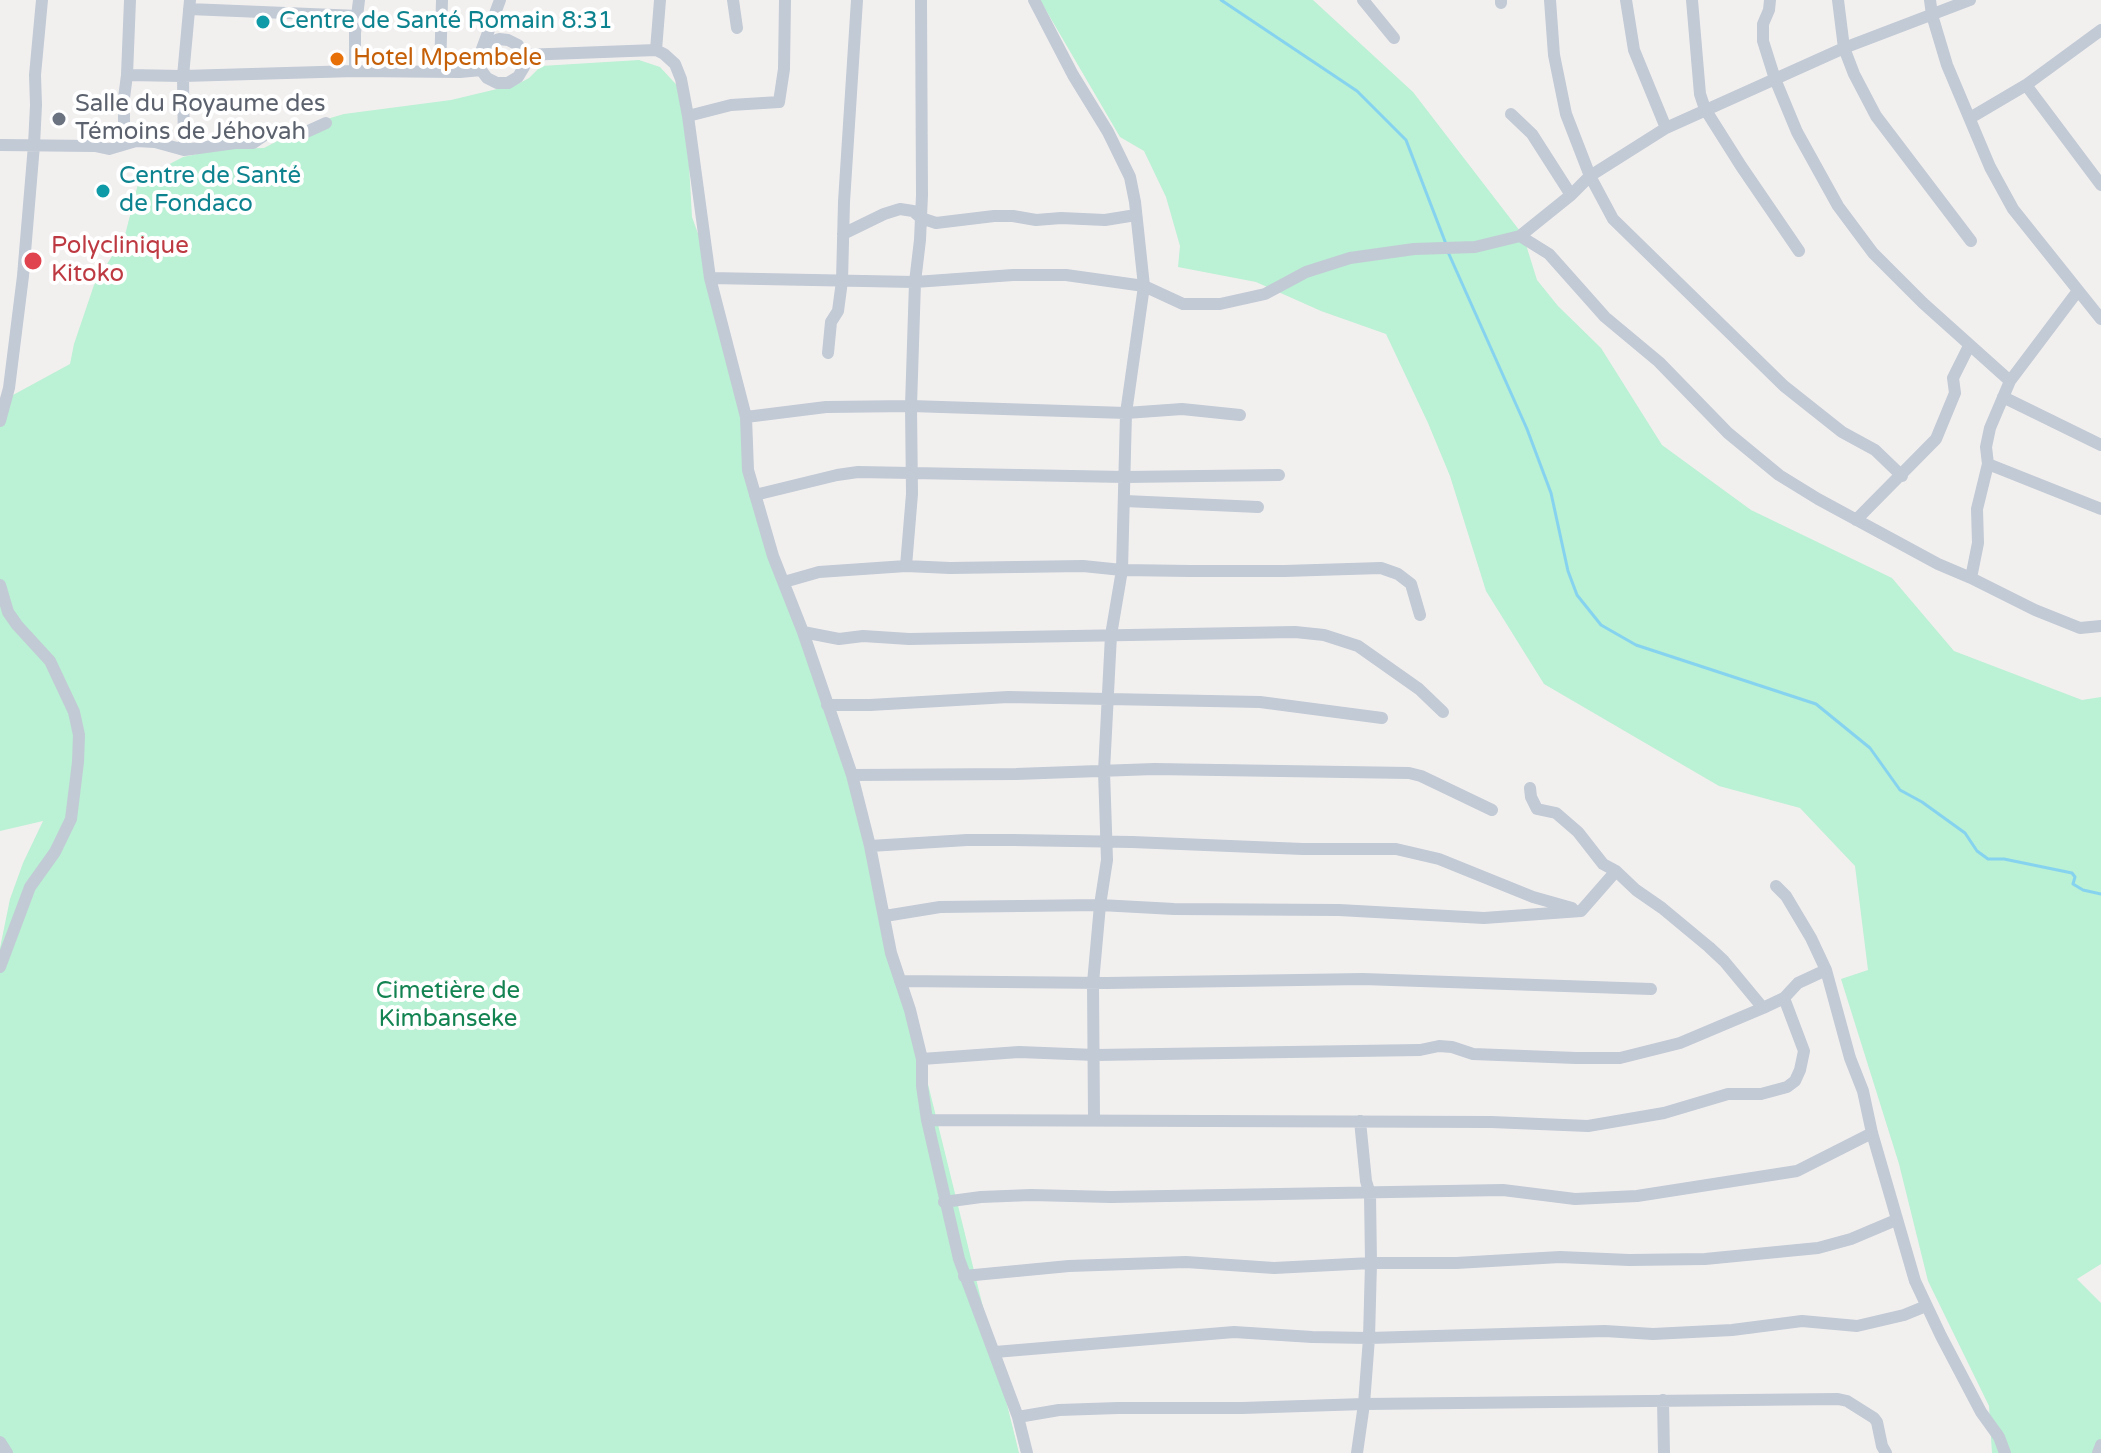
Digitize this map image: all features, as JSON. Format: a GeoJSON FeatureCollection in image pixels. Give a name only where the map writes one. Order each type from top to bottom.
{"type":"FeatureCollection","features":[{"type":"Feature","properties":{"kind":"street"},"geometry":{"type":"LineString","coordinates":[[0,421],[9,388],[23,276],[42,0]]}},
{"type":"Feature","properties":{"kind":"street"},"geometry":{"type":"LineString","coordinates":[[124,144],[130,0]]}},
{"type":"Feature","properties":{"kind":"street"},"geometry":{"type":"LineString","coordinates":[[355,71],[359,0]]}},
{"type":"Feature","properties":{"kind":"street"},"geometry":{"type":"LineString","coordinates":[[440,72],[442,0]]}},
{"type":"Feature","properties":{"kind":"street"},"geometry":{"type":"LineString","coordinates":[[484,47],[499,39],[518,45],[524,67],[518,77],[508,83],[497,83],[487,78],[481,70],[479,57],[500,0]]}},
{"type":"Feature","properties":{"kind":"street"},"geometry":{"type":"LineString","coordinates":[[656,50],[660,0]]}},
{"type":"Feature","properties":{"kind":"street"},"geometry":{"type":"LineString","coordinates":[[733,0],[737,28]]}},
{"type":"Feature","properties":{"kind":"street"},"geometry":{"type":"LineString","coordinates":[[688,116],[731,105],[779,102],[784,69],[785,0]]}},
{"type":"Feature","properties":{"kind":"street"},"geometry":{"type":"LineString","coordinates":[[828,353],[831,322],[838,311],[842,281],[857,0]]}},
{"type":"Feature","properties":{"kind":"street"},"geometry":{"type":"LineString","coordinates":[[906,566],[913,472],[911,406],[915,282],[921,218],[921,0]]}},
{"type":"Feature","properties":{"kind":"street"},"geometry":{"type":"LineString","coordinates":[[1034,0],[1130,177],[1144,286],[1126,413],[1122,570],[1111,635],[1104,771],[1108,843],[1093,983],[1094,1120]]}},
{"type":"Feature","properties":{"kind":"street"},"geometry":{"type":"LineString","coordinates":[[1363,0],[1394,38]]}},
{"type":"Feature","properties":{"kind":"street"},"geometry":{"type":"LineString","coordinates":[[1550,0],[1554,55],[1566,114],[1590,176],[1613,219],[1803,403],[1842,432],[1875,450],[1902,476]]}},
{"type":"Feature","properties":{"kind":"street"},"geometry":{"type":"LineString","coordinates":[[1626,0],[1634,50],[1666,128]]}},
{"type":"Feature","properties":{"kind":"street"},"geometry":{"type":"LineString","coordinates":[[1692,0],[1700,94],[1705,109],[1799,251]]}},
{"type":"Feature","properties":{"kind":"street"},"geometry":{"type":"LineString","coordinates":[[1770,0],[1763,24],[1763,41],[1775,79],[1797,132],[1838,206],[1873,253],[1969,346],[2010,381]]}},
{"type":"Feature","properties":{"kind":"street"},"geometry":{"type":"LineString","coordinates":[[1838,0],[1844,48],[1876,116],[1971,241]]}},
{"type":"Feature","properties":{"kind":"street"},"geometry":{"type":"LineString","coordinates":[[1930,0],[1947,65],[1990,167],[2013,209],[2101,319]]}},
{"type":"Feature","properties":{"kind":"street"},"geometry":{"type":"LineString","coordinates":[[710,278],[915,282],[1013,275],[1066,275],[1144,286],[1183,304],[1220,304],[1265,294],[1306,272],[1350,258],[1414,249],[1475,247],[1520,236],[1590,176],[1666,128],[1844,48],[1970,0]]}},
{"type":"Feature","properties":{"kind":"street"},"geometry":{"type":"LineString","coordinates":[[184,150],[183,76],[190,5],[358,16]]}},
{"type":"Feature","properties":{"kind":"street"},"geometry":{"type":"LineString","coordinates":[[495,14],[508,40]]}},
{"type":"Feature","properties":{"kind":"street"},"geometry":{"type":"LineString","coordinates":[[1970,118],[2026,85],[2101,31]]}},
{"type":"Feature","properties":{"kind":"street"},"geometry":{"type":"LineString","coordinates":[[523,55],[656,50],[675,64],[681,79],[710,278],[746,417],[748,470],[773,556],[803,632],[852,775],[891,953],[922,1059],[927,1120],[944,1202],[964,1276],[995,1352],[1027,1453]]}},
{"type":"Feature","properties":{"kind":"street"},"geometry":{"type":"LineString","coordinates":[[127,75],[481,70]]}},
{"type":"Feature","properties":{"kind":"street"},"geometry":{"type":"LineString","coordinates":[[2026,85],[2101,185]]}},
{"type":"Feature","properties":{"kind":"street"},"geometry":{"type":"LineString","coordinates":[[1511,114],[1532,134],[1571,195]]}},
{"type":"Feature","properties":{"kind":"street"},"geometry":{"type":"LineString","coordinates":[[0,145],[95,146],[109,149],[136,141],[155,142],[184,150],[253,143],[266,134],[286,130],[304,133],[326,123]]}},
{"type":"Feature","properties":{"kind":"street"},"geometry":{"type":"LineString","coordinates":[[843,234],[900,209],[913,211],[921,218],[936,223],[994,216],[1036,220],[1105,220],[1136,215]]}},
{"type":"Feature","properties":{"kind":"street"},"geometry":{"type":"LineString","coordinates":[[1520,236],[1549,254],[1605,317],[1659,362],[1717,422],[1779,475],[1938,564],[2035,610],[2080,628],[2101,626]]}},
{"type":"Feature","properties":{"kind":"street"},"geometry":{"type":"LineString","coordinates":[[1971,578],[1978,543],[1977,509],[1988,464],[1986,447],[1990,428],[2010,381],[2077,292]]}},
{"type":"Feature","properties":{"kind":"street"},"geometry":{"type":"LineString","coordinates":[[1856,520],[1936,439],[1955,393],[1953,378],[1969,346]]}},
{"type":"Feature","properties":{"kind":"street"},"geometry":{"type":"LineString","coordinates":[[2003,397],[2101,445]]}},
{"type":"Feature","properties":{"kind":"street"},"geometry":{"type":"LineString","coordinates":[[746,417],[826,407],[911,406],[1126,413],[1182,409],[1240,415]]}},
{"type":"Feature","properties":{"kind":"street"},"geometry":{"type":"LineString","coordinates":[[1988,464],[2101,509]]}},
{"type":"Feature","properties":{"kind":"street"},"geometry":{"type":"LineString","coordinates":[[755,495],[848,473],[1125,477],[1279,475]]}},
{"type":"Feature","properties":{"kind":"street"},"geometry":{"type":"LineString","coordinates":[[1125,501],[1258,507]]}},
{"type":"Feature","properties":{"kind":"street"},"geometry":{"type":"LineString","coordinates":[[784,582],[819,572],[906,566],[1284,571],[1381,568],[1398,574],[1411,584],[1420,615]]}},
{"type":"Feature","properties":{"kind":"street"},"geometry":{"type":"LineString","coordinates":[[0,585],[8,612],[50,661],[74,712],[79,735],[71,819],[55,852],[30,887],[0,967]]}},
{"type":"Feature","properties":{"kind":"street"},"geometry":{"type":"LineString","coordinates":[[803,632],[839,639],[863,636],[909,639],[1295,632],[1324,635],[1358,646],[1419,689],[1443,712]]}},
{"type":"Feature","properties":{"kind":"street"},"geometry":{"type":"LineString","coordinates":[[827,705],[1008,697],[1260,702],[1382,718]]}},
{"type":"Feature","properties":{"kind":"street"},"geometry":{"type":"LineString","coordinates":[[852,775],[1154,769],[1409,773],[1492,810]]}},
{"type":"Feature","properties":{"kind":"street"},"geometry":{"type":"LineString","coordinates":[[1530,788],[1537,809],[1556,813],[1578,832],[1603,864],[1616,871],[1709,947],[1763,1008]]}},
{"type":"Feature","properties":{"kind":"street"},"geometry":{"type":"LineString","coordinates":[[870,846],[967,840],[1396,849],[1439,859],[1533,897],[1581,911]]}},
{"type":"Feature","properties":{"kind":"street"},"geometry":{"type":"LineString","coordinates":[[885,916],[940,907],[1100,905],[1174,909],[1339,910],[1484,918],[1581,911],[1616,871]]}},
{"type":"Feature","properties":{"kind":"street"},"geometry":{"type":"LineString","coordinates":[[1776,886],[1786,896],[1826,970],[1915,1281],[2005,1453]]}},
{"type":"Feature","properties":{"kind":"street"},"geometry":{"type":"LineString","coordinates":[[922,1059],[1019,1052],[1095,1055],[1420,1050],[1439,1046],[1473,1054],[1620,1058],[1680,1043],[1763,1008],[1784,998],[1798,983],[1826,970]]}},
{"type":"Feature","properties":{"kind":"street"},"geometry":{"type":"LineString","coordinates":[[900,981],[1093,983],[1363,979],[1651,989]]}},
{"type":"Feature","properties":{"kind":"street"},"geometry":{"type":"LineString","coordinates":[[927,1120],[1491,1122],[1588,1126],[1664,1113],[1728,1094],[1761,1094],[1787,1087],[1795,1081],[1804,1051],[1784,998]]}},
{"type":"Feature","properties":{"kind":"street"},"geometry":{"type":"LineString","coordinates":[[1357,1453],[1369,1338],[1371,1263],[1370,1194],[1360,1121]]}},
{"type":"Feature","properties":{"kind":"street"},"geometry":{"type":"LineString","coordinates":[[944,1202],[1031,1195],[1111,1197],[1503,1190],[1575,1199],[1637,1196],[1797,1171],[1872,1133]]}},
{"type":"Feature","properties":{"kind":"street"},"geometry":{"type":"LineString","coordinates":[[964,1276],[1069,1266],[1186,1262],[1274,1268],[1560,1257],[1705,1259],[1818,1248],[1851,1239],[1896,1220]]}},
{"type":"Feature","properties":{"kind":"street"},"geometry":{"type":"LineString","coordinates":[[995,1352],[1234,1332],[1369,1338],[1605,1331],[1653,1334],[1732,1330],[1802,1321],[1857,1326],[1904,1315],[1926,1306]]}},
{"type":"Feature","properties":{"kind":"street"},"geometry":{"type":"LineString","coordinates":[[1018,1417],[1059,1410],[1838,1399],[1847,1401],[1874,1418],[1886,1453]]}},
{"type":"Feature","properties":{"kind":"street"},"geometry":{"type":"LineString","coordinates":[[1663,1400],[1664,1453]]}},
{"type":"Feature","properties":{"kind":"street"},"geometry":{"type":"LineString","coordinates":[[0,1442],[7,1453]]}},
{"type":"Feature","properties":{"kind":"street"},"geometry":{"type":"LineString","coordinates":[[2098,1453],[2101,1445]]}},
{"type":"Feature","properties":{"kind":"green space"},"geometry":{"type":"Polygon","coordinates":[[[1040,0],[1313,0],[1413,92],[1523,235],[1537,280],[1558,306],[1601,348],[1662,445],[1751,510],[1892,578],[1954,651],[2082,700],[2101,697],[2101,1264],[2077,1279],[2101,1303],[2101,1453],[1992,1453],[1989,1406],[1928,1281],[1899,1164],[1841,979],[1868,970],[1855,866],[1800,808],[1719,786],[1544,684],[1486,591],[1450,476],[1386,334],[1321,311],[1256,282],[1178,267],[1180,246],[1166,197],[1144,151],[1120,137],[1040,0]]]}},
{"type":"Feature","properties":{"kind":"green space","name":"Cimetière de Kimbanseke"},"geometry":{"type":"Polygon","coordinates":[[[639,60],[660,67],[685,94],[692,217],[709,264],[746,417],[748,470],[852,776],[1019,1453],[0,1453],[0,948],[10,899],[43,821],[0,831],[0,425],[13,395],[70,364],[94,285],[125,235],[139,180],[183,157],[221,149],[264,148],[310,124],[344,114],[451,100],[518,84],[541,66],[639,60]]]}},
{"type":"Feature","properties":{"kind":"waterway"},"geometry":{"type":"LineString","coordinates":[[1221,0],[1357,91],[1406,140],[1446,244]]}},
{"type":"Feature","properties":{"kind":"waterway"},"geometry":{"type":"LineString","coordinates":[[1448,252],[1527,429],[1551,493],[1568,571],[1577,595],[1601,625],[1636,645],[1816,704],[1870,748],[1900,790],[1965,833],[1977,851],[1988,859],[2004,859],[2072,873],[2075,877],[2073,884],[2101,894]]}},
{"type":"Feature","properties":{"kind":"place","name":"Centre de Santé Romain 8:31"},"geometry":{"type":"Point","coordinates":[263,22]}},
{"type":"Feature","properties":{"kind":"place","name":"Hotel Mpembele"},"geometry":{"type":"Point","coordinates":[337,59]}},
{"type":"Feature","properties":{"kind":"place","name":"Salle du Royaume des Témoins de Jéhovah"},"geometry":{"type":"Point","coordinates":[59,119]}},
{"type":"Feature","properties":{"kind":"place","name":"Centre de Santé de Fondaco"},"geometry":{"type":"Point","coordinates":[103,191]}},
{"type":"Feature","properties":{"kind":"place","name":"Polyclinique Kitoko"},"geometry":{"type":"Point","coordinates":[33,261]}}]}
